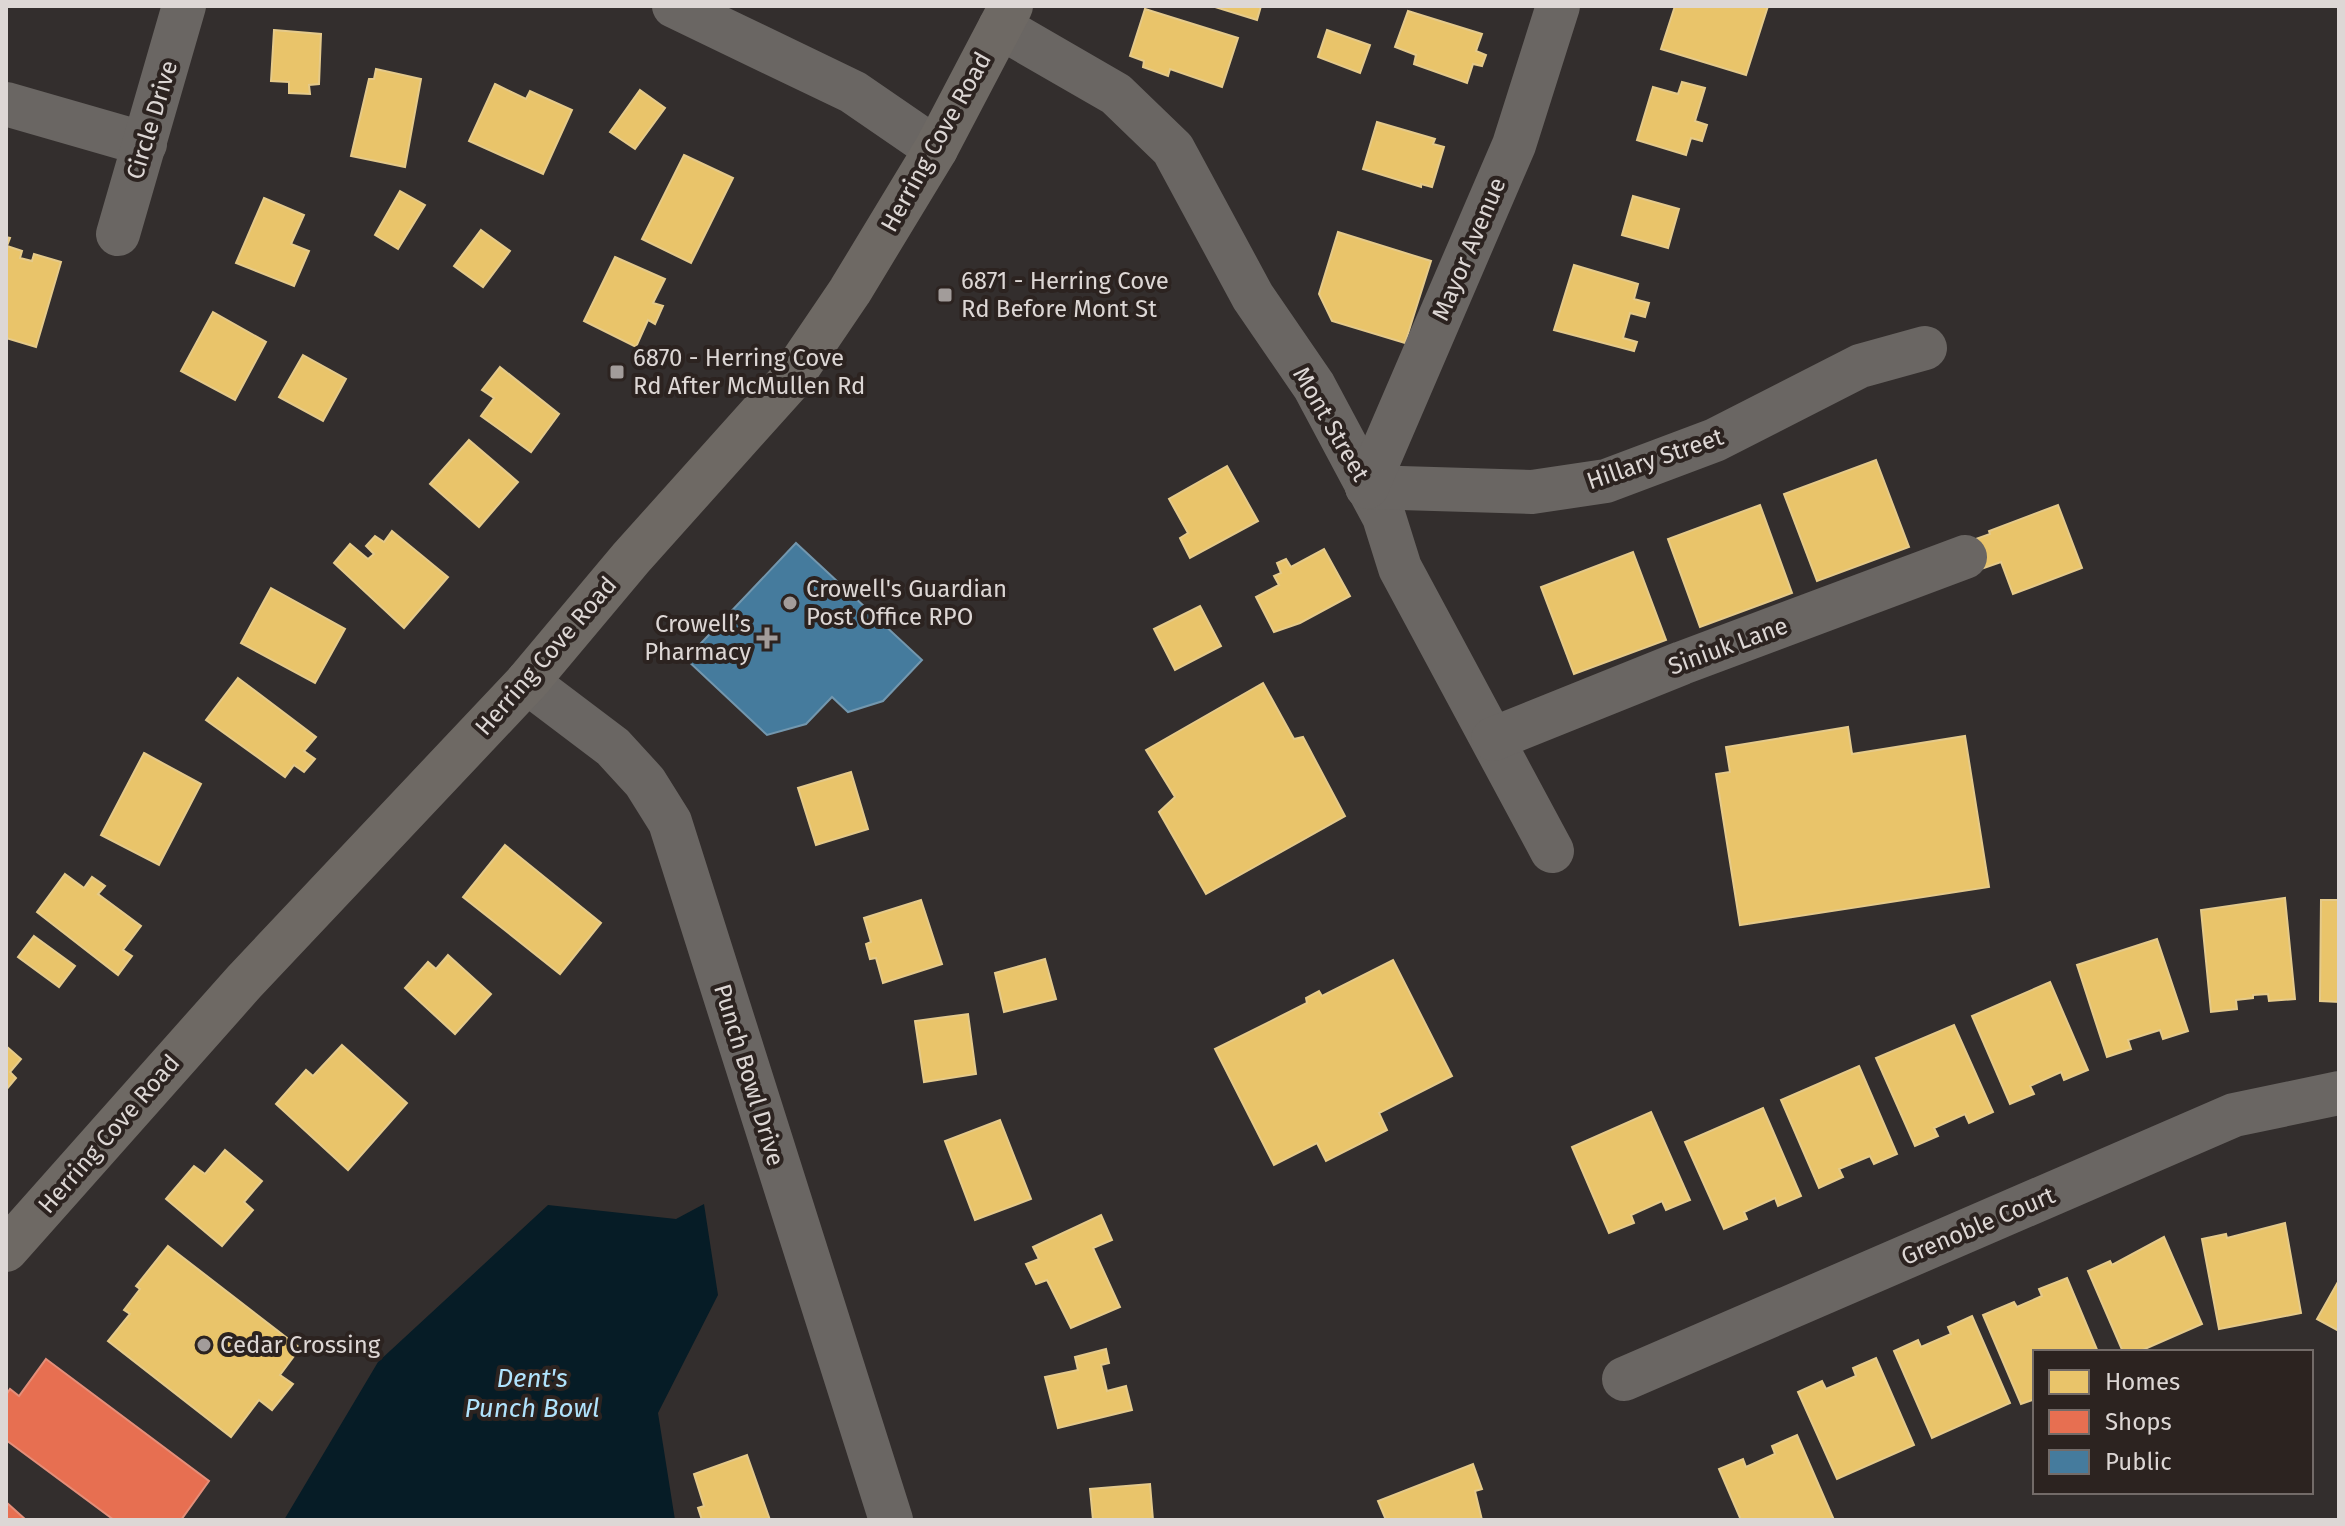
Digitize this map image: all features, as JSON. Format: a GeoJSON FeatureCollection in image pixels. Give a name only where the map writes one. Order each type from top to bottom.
{"type":"FeatureCollection","features":[{"type":"Feature","properties":{"kind":"main road","name":"Herring Cove Road"},"geometry":{"type":"LineString","coordinates":[[6,1250],[244,982],[527,682],[631,558],[787,384],[850,291],[936,149],[1006,17]]}},
{"type":"Feature","properties":{"kind":"street","name":"Circle Drive"},"geometry":{"type":"LineString","coordinates":[[118,234],[184,6]]}},
{"type":"Feature","properties":{"kind":"street"},"geometry":{"type":"LineString","coordinates":[[674,6],[853,92],[936,149]]}},
{"type":"Feature","properties":{"kind":"street","name":"Mayor Avenue"},"geometry":{"type":"LineString","coordinates":[[1367,487],[1514,145],[1558,6]]}},
{"type":"Feature","properties":{"kind":"street","name":"Mont Street"},"geometry":{"type":"LineString","coordinates":[[1006,17],[1116,94],[1173,149],[1253,297],[1314,386],[1384,517],[1400,568],[1552,851]]}},
{"type":"Feature","properties":{"kind":"street"},"geometry":{"type":"LineString","coordinates":[[6,104],[145,144]]}},
{"type":"Feature","properties":{"kind":"street","name":"Hillary Street"},"geometry":{"type":"LineString","coordinates":[[1367,487],[1532,492],[1606,481],[1715,440],[1860,366],[1925,348]]}},
{"type":"Feature","properties":{"kind":"street","name":"Siniuk Lane"},"geometry":{"type":"LineString","coordinates":[[1493,739],[1682,663],[1965,557]]}},
{"type":"Feature","properties":{"kind":"street","name":"Punch Bowl Drive"},"geometry":{"type":"LineString","coordinates":[[527,682],[613,747],[645,782],[670,822],[754,1096],[864,1426],[891,1520]]}},
{"type":"Feature","properties":{"kind":"street","name":"Grenoble Court"},"geometry":{"type":"LineString","coordinates":[[1624,1379],[2234,1115],[2339,1093]]}},
{"type":"Feature","properties":{"kind":"water","name":"Dent's Punch Bowl"},"geometry":{"type":"Polygon","coordinates":[[[704,1204],[718,1295],[658,1413],[675,1520],[284,1520],[378,1362],[548,1205],[676,1219],[704,1204]]]}},
{"type":"Feature","properties":{"kind":"building: Homes"},"geometry":{"type":"Polygon","coordinates":[[[1212,6],[1261,6],[1257,20],[1212,6]]]}},
{"type":"Feature","properties":{"kind":"building: Homes"},"geometry":{"type":"Polygon","coordinates":[[[1675,6],[1768,6],[1746,75],[1661,49],[1675,6]]]}},
{"type":"Feature","properties":{"kind":"building: Homes"},"geometry":{"type":"Polygon","coordinates":[[[1145,9],[1238,38],[1222,87],[1170,69],[1168,76],[1143,67],[1144,61],[1130,56],[1145,9]]]}},
{"type":"Feature","properties":{"kind":"building: Homes"},"geometry":{"type":"Polygon","coordinates":[[[1408,11],[1482,34],[1476,51],[1486,55],[1482,66],[1473,64],[1467,83],[1414,64],[1416,55],[1395,47],[1408,11]]]}},
{"type":"Feature","properties":{"kind":"building: Homes"},"geometry":{"type":"Polygon","coordinates":[[[274,30],[321,34],[319,84],[309,85],[310,94],[289,93],[289,82],[271,81],[274,30]]]}},
{"type":"Feature","properties":{"kind":"building: Homes"},"geometry":{"type":"Polygon","coordinates":[[[1327,30],[1370,45],[1360,73],[1318,57],[1327,30]]]}},
{"type":"Feature","properties":{"kind":"building: Homes"},"geometry":{"type":"Polygon","coordinates":[[[376,69],[421,79],[405,167],[351,156],[369,79],[374,79],[376,69]]]}},
{"type":"Feature","properties":{"kind":"building: Homes"},"geometry":{"type":"Polygon","coordinates":[[[1682,82],[1705,88],[1695,121],[1707,125],[1702,141],[1691,138],[1686,155],[1637,140],[1653,87],[1678,94],[1682,82]]]}},
{"type":"Feature","properties":{"kind":"building: Homes"},"geometry":{"type":"Polygon","coordinates":[[[495,84],[526,99],[530,91],[572,110],[543,174],[469,141],[495,84]]]}},
{"type":"Feature","properties":{"kind":"building: Homes"},"geometry":{"type":"Polygon","coordinates":[[[640,90],[665,108],[635,149],[610,132],[640,90]]]}},
{"type":"Feature","properties":{"kind":"building: Homes"},"geometry":{"type":"Polygon","coordinates":[[[1377,122],[1435,139],[1433,144],[1444,147],[1432,187],[1421,184],[1421,187],[1363,169],[1377,122]]]}},
{"type":"Feature","properties":{"kind":"building: Homes"},"geometry":{"type":"Polygon","coordinates":[[[684,155],[733,178],[691,263],[642,239],[684,155]]]}},
{"type":"Feature","properties":{"kind":"building: Homes"},"geometry":{"type":"Polygon","coordinates":[[[400,191],[425,205],[398,249],[375,235],[400,191]]]}},
{"type":"Feature","properties":{"kind":"building: Homes"},"geometry":{"type":"Polygon","coordinates":[[[1633,196],[1679,209],[1668,248],[1622,235],[1633,196]]]}},
{"type":"Feature","properties":{"kind":"building: Homes"},"geometry":{"type":"Polygon","coordinates":[[[264,198],[304,215],[291,244],[309,251],[294,286],[236,263],[264,198]]]}},
{"type":"Feature","properties":{"kind":"building: Homes"},"geometry":{"type":"Polygon","coordinates":[[[481,230],[510,251],[483,287],[454,266],[481,230]]]}},
{"type":"Feature","properties":{"kind":"building: Homes"},"geometry":{"type":"Polygon","coordinates":[[[1338,232],[1431,261],[1405,343],[1332,321],[1319,294],[1338,232]]]}},
{"type":"Feature","properties":{"kind":"building: Homes"},"geometry":{"type":"Polygon","coordinates":[[[6,237],[10,238],[7,246],[22,251],[20,258],[32,261],[34,254],[61,262],[36,347],[6,338],[6,237]]]}},
{"type":"Feature","properties":{"kind":"building: Homes"},"geometry":{"type":"Polygon","coordinates":[[[615,257],[665,279],[653,303],[663,306],[655,324],[648,320],[636,347],[584,321],[615,257]]]}},
{"type":"Feature","properties":{"kind":"building: Homes"},"geometry":{"type":"Polygon","coordinates":[[[1574,265],[1638,284],[1634,299],[1649,303],[1645,317],[1630,313],[1623,338],[1637,342],[1634,351],[1554,330],[1574,265]]]}},
{"type":"Feature","properties":{"kind":"building: Homes"},"geometry":{"type":"Polygon","coordinates":[[[213,312],[266,342],[235,400],[181,371],[213,312]]]}},
{"type":"Feature","properties":{"kind":"building: Homes"},"geometry":{"type":"Polygon","coordinates":[[[303,355],[346,379],[323,421],[279,397],[303,355]]]}},
{"type":"Feature","properties":{"kind":"building: Homes"},"geometry":{"type":"Polygon","coordinates":[[[500,367],[559,414],[531,452],[481,416],[494,398],[482,390],[500,367]]]}},
{"type":"Feature","properties":{"kind":"building: Homes"},"geometry":{"type":"Polygon","coordinates":[[[469,440],[518,482],[479,527],[430,484],[469,440]]]}},
{"type":"Feature","properties":{"kind":"building: Homes"},"geometry":{"type":"Polygon","coordinates":[[[1876,460],[1909,547],[1817,581],[1784,494],[1876,460]]]}},
{"type":"Feature","properties":{"kind":"building: Homes"},"geometry":{"type":"Polygon","coordinates":[[[1227,466],[1258,521],[1190,558],[1180,538],[1188,533],[1169,499],[1227,466]]]}},
{"type":"Feature","properties":{"kind":"building: Homes"},"geometry":{"type":"Polygon","coordinates":[[[1760,505],[1792,593],[1700,627],[1668,539],[1760,505]]]}},
{"type":"Feature","properties":{"kind":"building: Homes"},"geometry":{"type":"Polygon","coordinates":[[[2058,505],[2082,568],[2013,594],[2001,562],[1981,569],[1970,541],[2058,505]]]}},
{"type":"Feature","properties":{"kind":"building: Homes"},"geometry":{"type":"Polygon","coordinates":[[[392,531],[448,577],[404,628],[334,563],[350,544],[368,559],[374,554],[366,546],[375,536],[384,542],[392,531]]]}},
{"type":"Feature","properties":{"kind":"building: Homes"},"geometry":{"type":"Polygon","coordinates":[[[1324,549],[1350,596],[1300,623],[1274,632],[1256,597],[1279,585],[1274,576],[1281,573],[1277,563],[1286,559],[1291,567],[1324,549]]]}},
{"type":"Feature","properties":{"kind":"building: Homes"},"geometry":{"type":"Polygon","coordinates":[[[1633,552],[1666,640],[1574,674],[1541,587],[1633,552]]]}},
{"type":"Feature","properties":{"kind":"building: Homes"},"geometry":{"type":"Polygon","coordinates":[[[271,588],[345,629],[315,683],[241,643],[271,588]]]}},
{"type":"Feature","properties":{"kind":"building: Homes"},"geometry":{"type":"Polygon","coordinates":[[[1200,606],[1221,646],[1175,670],[1154,629],[1200,606]]]}},
{"type":"Feature","properties":{"kind":"building: Homes"},"geometry":{"type":"Polygon","coordinates":[[[238,678],[316,737],[304,751],[315,759],[304,772],[294,765],[285,777],[206,720],[238,678]]]}},
{"type":"Feature","properties":{"kind":"building: Homes"},"geometry":{"type":"Polygon","coordinates":[[[1263,683],[1294,739],[1303,737],[1345,816],[1206,894],[1159,812],[1175,797],[1146,750],[1263,683]]]}},
{"type":"Feature","properties":{"kind":"building: Homes"},"geometry":{"type":"Polygon","coordinates":[[[1848,727],[1852,754],[1965,736],[1989,887],[1740,925],[1716,774],[1730,772],[1726,747],[1848,727]]]}},
{"type":"Feature","properties":{"kind":"building: Homes"},"geometry":{"type":"Polygon","coordinates":[[[144,753],[201,784],[159,865],[101,835],[144,753]]]}},
{"type":"Feature","properties":{"kind":"building: Homes"},"geometry":{"type":"Polygon","coordinates":[[[851,772],[868,829],[816,845],[798,788],[851,772]]]}},
{"type":"Feature","properties":{"kind":"building: Homes"},"geometry":{"type":"Polygon","coordinates":[[[505,845],[601,923],[560,974],[463,897],[505,845]]]}},
{"type":"Feature","properties":{"kind":"building: Homes"},"geometry":{"type":"Polygon","coordinates":[[[65,874],[84,888],[92,877],[105,886],[98,894],[141,926],[123,950],[132,956],[118,975],[37,912],[65,874]]]}},
{"type":"Feature","properties":{"kind":"building: Homes"},"geometry":{"type":"Polygon","coordinates":[[[2285,898],[2295,999],[2269,1001],[2268,994],[2253,995],[2253,998],[2236,1000],[2237,1009],[2211,1012],[2201,910],[2285,898]]]}},
{"type":"Feature","properties":{"kind":"building: Homes"},"geometry":{"type":"Polygon","coordinates":[[[921,900],[942,964],[883,983],[876,958],[870,959],[866,944],[871,942],[864,918],[921,900]]]}},
{"type":"Feature","properties":{"kind":"building: Homes"},"geometry":{"type":"Polygon","coordinates":[[[2321,900],[2339,900],[2339,1002],[2320,1001],[2321,900]]]}},
{"type":"Feature","properties":{"kind":"building: Homes"},"geometry":{"type":"Polygon","coordinates":[[[34,936],[75,966],[59,987],[18,957],[34,936]]]}},
{"type":"Feature","properties":{"kind":"building: Homes"},"geometry":{"type":"Polygon","coordinates":[[[2157,939],[2188,1031],[2163,1039],[2160,1030],[2128,1040],[2131,1049],[2107,1057],[2077,965],[2157,939]]]}},
{"type":"Feature","properties":{"kind":"building: Homes"},"geometry":{"type":"Polygon","coordinates":[[[448,955],[491,994],[455,1034],[405,988],[428,962],[436,969],[448,955]]]}},
{"type":"Feature","properties":{"kind":"building: Homes"},"geometry":{"type":"Polygon","coordinates":[[[1045,959],[1056,999],[1004,1012],[995,973],[1045,959]]]}},
{"type":"Feature","properties":{"kind":"building: Homes"},"geometry":{"type":"Polygon","coordinates":[[[1393,960],[1452,1076],[1379,1113],[1387,1130],[1326,1161],[1317,1143],[1274,1165],[1215,1049],[1307,1003],[1306,998],[1319,991],[1322,996],[1393,960]]]}},
{"type":"Feature","properties":{"kind":"building: Homes"},"geometry":{"type":"Polygon","coordinates":[[[2050,982],[2088,1070],[2064,1080],[2061,1072],[2030,1086],[2034,1094],[2010,1104],[1972,1016],[2050,982]]]}},
{"type":"Feature","properties":{"kind":"building: Homes"},"geometry":{"type":"Polygon","coordinates":[[[968,1014],[976,1074],[924,1082],[915,1021],[968,1014]]]}},
{"type":"Feature","properties":{"kind":"building: Homes"},"geometry":{"type":"Polygon","coordinates":[[[1954,1025],[1993,1112],[1969,1123],[1965,1114],[1934,1128],[1938,1136],[1915,1146],[1876,1058],[1954,1025]]]}},
{"type":"Feature","properties":{"kind":"building: Homes"},"geometry":{"type":"Polygon","coordinates":[[[342,1045],[407,1103],[348,1170],[276,1104],[306,1070],[313,1076],[342,1045]]]}},
{"type":"Feature","properties":{"kind":"building: Homes"},"geometry":{"type":"Polygon","coordinates":[[[6,1046],[21,1059],[10,1072],[16,1078],[6,1090],[6,1046]]]}},
{"type":"Feature","properties":{"kind":"building: Homes"},"geometry":{"type":"Polygon","coordinates":[[[1859,1066],[1897,1154],[1874,1164],[1870,1156],[1839,1169],[1843,1177],[1819,1188],[1781,1100],[1859,1066]]]}},
{"type":"Feature","properties":{"kind":"building: Homes"},"geometry":{"type":"Polygon","coordinates":[[[1763,1108],[1801,1196],[1778,1206],[1775,1198],[1744,1212],[1747,1219],[1724,1229],[1685,1142],[1763,1108]]]}},
{"type":"Feature","properties":{"kind":"building: Homes"},"geometry":{"type":"Polygon","coordinates":[[[1651,1112],[1690,1200],[1666,1210],[1662,1201],[1631,1215],[1634,1223],[1609,1233],[1572,1147],[1651,1112]]]}},
{"type":"Feature","properties":{"kind":"building: Homes"},"geometry":{"type":"Polygon","coordinates":[[[1000,1120],[1031,1199],[975,1220],[945,1141],[1000,1120]]]}},
{"type":"Feature","properties":{"kind":"building: Homes"},"geometry":{"type":"Polygon","coordinates":[[[225,1150],[262,1181],[244,1202],[253,1210],[222,1246],[166,1199],[194,1166],[205,1174],[225,1150]]]}},
{"type":"Feature","properties":{"kind":"building: Homes"},"geometry":{"type":"Polygon","coordinates":[[[1101,1215],[1112,1240],[1093,1248],[1120,1307],[1071,1328],[1047,1280],[1036,1284],[1026,1264],[1039,1259],[1033,1247],[1101,1215]]]}},
{"type":"Feature","properties":{"kind":"building: Homes"},"geometry":{"type":"Polygon","coordinates":[[[2285,1223],[2301,1313],[2219,1329],[2202,1239],[2226,1234],[2227,1238],[2285,1223]]]}},
{"type":"Feature","properties":{"kind":"building: Homes"},"geometry":{"type":"Polygon","coordinates":[[[2164,1237],[2202,1324],[2143,1350],[2122,1350],[2088,1271],[2110,1261],[2112,1265],[2164,1237]]]}},
{"type":"Feature","properties":{"kind":"building: Homes","name":"Cedar Crossing"},"geometry":{"type":"Polygon","coordinates":[[[168,1246],[300,1348],[280,1375],[293,1384],[272,1410],[259,1400],[231,1437],[108,1341],[130,1314],[124,1310],[140,1289],[136,1286],[168,1246]]]}},
{"type":"Feature","properties":{"kind":"building: Homes"},"geometry":{"type":"Polygon","coordinates":[[[2067,1278],[2097,1350],[2033,1350],[2033,1400],[2021,1404],[1983,1315],[2014,1302],[2017,1307],[2042,1296],[2039,1289],[2067,1278]]]}},
{"type":"Feature","properties":{"kind":"building: Homes"},"geometry":{"type":"Polygon","coordinates":[[[2339,1280],[2339,1331],[2317,1319],[2339,1280]]]}},
{"type":"Feature","properties":{"kind":"building: Homes"},"geometry":{"type":"Polygon","coordinates":[[[1972,1316],[2010,1403],[1932,1438],[1894,1351],[1918,1340],[1921,1347],[1951,1334],[1948,1327],[1972,1316]]]}},
{"type":"Feature","properties":{"kind":"building: Homes"},"geometry":{"type":"Polygon","coordinates":[[[1106,1349],[1109,1363],[1101,1365],[1107,1391],[1126,1386],[1132,1410],[1058,1428],[1045,1377],[1078,1370],[1075,1357],[1106,1349]]]}},
{"type":"Feature","properties":{"kind":"building: Homes"},"geometry":{"type":"Polygon","coordinates":[[[1876,1358],[1914,1445],[1837,1479],[1798,1392],[1822,1381],[1826,1389],[1856,1376],[1853,1368],[1876,1358]]]}},
{"type":"Feature","properties":{"kind":"building: Homes"},"geometry":{"type":"Polygon","coordinates":[[[1797,1435],[1834,1520],[1741,1520],[1719,1469],[1743,1459],[1746,1467],[1775,1454],[1772,1446],[1797,1435]]]}},
{"type":"Feature","properties":{"kind":"building: Homes"},"geometry":{"type":"Polygon","coordinates":[[[747,1455],[770,1520],[702,1520],[698,1508],[704,1506],[694,1474],[747,1455]]]}},
{"type":"Feature","properties":{"kind":"building: Homes"},"geometry":{"type":"Polygon","coordinates":[[[1473,1464],[1482,1489],[1475,1491],[1482,1520],[1386,1520],[1378,1501],[1473,1464]]]}},
{"type":"Feature","properties":{"kind":"building: Homes"},"geometry":{"type":"Polygon","coordinates":[[[1150,1484],[1153,1520],[1093,1520],[1090,1489],[1150,1484]]]}},
{"type":"Feature","properties":{"kind":"building: Shops"},"geometry":{"type":"Polygon","coordinates":[[[46,1359],[209,1481],[181,1520],[114,1520],[6,1440],[6,1395],[10,1389],[19,1396],[46,1359]]]}},
{"type":"Feature","properties":{"kind":"building: Shops"},"geometry":{"type":"Polygon","coordinates":[[[6,1502],[26,1520],[6,1520],[6,1502]]]}},
{"type":"Feature","properties":{"kind":"building: Public"},"geometry":{"type":"Polygon","coordinates":[[[796,543],[922,660],[883,701],[848,712],[832,697],[806,724],[767,735],[686,659],[796,543]]]}},
{"type":"Feature","properties":{"kind":"place","name":"6871 - Herring Cove Rd Before Mont St"},"geometry":{"type":"Point","coordinates":[945,295]}},
{"type":"Feature","properties":{"kind":"place","name":"6870 - Herring Cove Rd After McMullen Rd"},"geometry":{"type":"Point","coordinates":[617,372]}},
{"type":"Feature","properties":{"kind":"place","name":"Crowell's Guardian Post Office RPO"},"geometry":{"type":"Point","coordinates":[790,603]}},
{"type":"Feature","properties":{"kind":"place","name":"Crowell’s Pharmacy"},"geometry":{"type":"Point","coordinates":[767,638]}},
{"type":"Feature","properties":{"kind":"place","name":"Cedar Crossing"},"geometry":{"type":"Point","coordinates":[204,1345]}}]}
